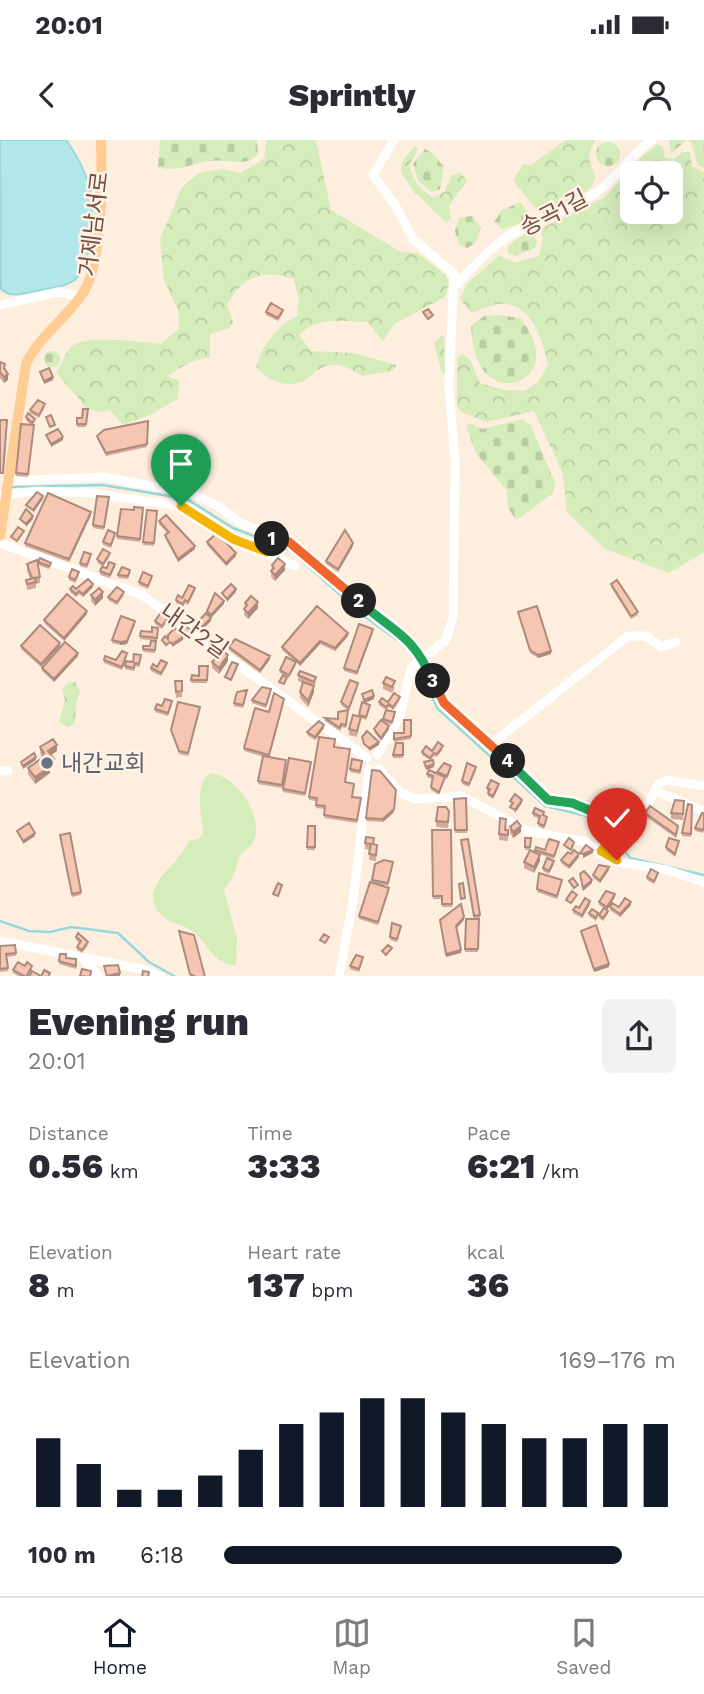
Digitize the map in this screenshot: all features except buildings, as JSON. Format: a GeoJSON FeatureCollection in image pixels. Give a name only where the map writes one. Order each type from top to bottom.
{"type":"FeatureCollection","features":[{"type":"Feature","properties":{"kind":"main road","name":"거제남서로"},"geometry":{"type":"LineString","coordinates":[[0,536],[2,495],[7,481],[26,364],[40,341],[81,296],[92,274],[102,184],[102,140]]}},
{"type":"Feature","properties":{"kind":"lane"},"geometry":{"type":"LineString","coordinates":[[339,976],[374,769],[372,757],[400,716],[411,668],[446,640],[453,618],[455,463],[449,387],[450,315],[455,286],[454,274],[413,239],[395,205],[375,181],[373,175],[394,140]]}},
{"type":"Feature","properties":{"kind":"lane","name":"송곡1길"},"geometry":{"type":"LineString","coordinates":[[455,286],[486,253],[515,232],[558,214],[602,188],[633,153],[652,140]]}},
{"type":"Feature","properties":{"kind":"lane"},"geometry":{"type":"LineString","coordinates":[[0,305],[58,292],[81,296]]}},
{"type":"Feature","properties":{"kind":"lane"},"geometry":{"type":"LineString","coordinates":[[7,481],[103,477],[191,493],[216,505],[240,523],[289,542],[369,611],[407,637],[423,659],[444,703],[533,782],[539,793],[548,800],[572,803],[605,816],[619,829]]}},
{"type":"Feature","properties":{"kind":"lane"},"geometry":{"type":"LineString","coordinates":[[2,495],[37,491],[92,494],[181,506],[233,539],[295,566]]}},
{"type":"Feature","properties":{"kind":"lane"},"geometry":{"type":"LineString","coordinates":[[267,552],[274,536]]}},
{"type":"Feature","properties":{"kind":"lane","name":"내간2길"},"geometry":{"type":"LineString","coordinates":[[0,543],[142,595],[372,757]]}},
{"type":"Feature","properties":{"kind":"lane"},"geometry":{"type":"LineString","coordinates":[[493,748],[494,742],[628,636],[646,636],[661,647],[676,642]]}},
{"type":"Feature","properties":{"kind":"lane"},"geometry":{"type":"LineString","coordinates":[[372,757],[381,760],[374,769]]}},
{"type":"Feature","properties":{"kind":"lane"},"geometry":{"type":"LineString","coordinates":[[374,769],[401,793],[415,799],[461,796],[528,831],[585,842],[620,862],[667,870],[704,882]]}},
{"type":"Feature","properties":{"kind":"lane"},"geometry":{"type":"LineString","coordinates":[[601,851],[610,837],[648,804],[658,784],[667,780],[704,786]]}},
{"type":"Feature","properties":{"kind":"lane"},"geometry":{"type":"LineString","coordinates":[[654,791],[704,811]]}},
{"type":"Feature","properties":{"kind":"lane"},"geometry":{"type":"LineString","coordinates":[[0,941],[146,970],[161,976]]}},
{"type":"Feature","properties":{"kind":"lane"},"geometry":{"type":"LineString","coordinates":[[83,958],[99,976]]}},
{"type":"Feature","properties":{"kind":"green space"},"geometry":{"type":"Polygon","coordinates":[[[160,140],[257,140],[258,154],[241,162],[217,160],[165,169],[158,167],[160,140]]]}},
{"type":"Feature","properties":{"kind":"green space"},"geometry":{"type":"Polygon","coordinates":[[[266,140],[316,140],[331,210],[401,252],[417,253],[446,275],[449,283],[445,297],[394,324],[383,341],[367,322],[322,322],[313,325],[299,335],[311,351],[352,353],[397,365],[393,371],[362,376],[345,367],[331,365],[303,381],[290,384],[271,379],[256,366],[271,337],[297,316],[299,302],[294,279],[273,274],[255,277],[239,288],[227,305],[233,322],[229,328],[210,334],[210,357],[190,362],[167,376],[179,381],[178,399],[148,416],[123,425],[110,410],[98,412],[84,407],[57,372],[71,347],[78,343],[100,340],[160,344],[179,329],[178,310],[164,280],[160,239],[182,187],[199,173],[222,169],[240,173],[264,159],[266,140]]]}},
{"type":"Feature","properties":{"kind":"green space"},"geometry":{"type":"Polygon","coordinates":[[[566,140],[596,140],[590,158],[596,177],[591,188],[547,213],[540,213],[513,181],[523,164],[531,165],[566,140]]]}},
{"type":"Feature","properties":{"kind":"green space"},"geometry":{"type":"Polygon","coordinates":[[[669,140],[687,140],[671,153],[669,140]]]}},
{"type":"Feature","properties":{"kind":"green space"},"geometry":{"type":"Polygon","coordinates":[[[687,140],[704,140],[704,168],[698,165],[691,142],[687,140]]]}},
{"type":"Feature","properties":{"kind":"green space"},"geometry":{"type":"Polygon","coordinates":[[[608,142],[616,146],[620,154],[616,162],[608,166],[600,162],[596,154],[600,146],[608,142]]]}},
{"type":"Feature","properties":{"kind":"green space"},"geometry":{"type":"Polygon","coordinates":[[[657,144],[663,147],[665,158],[674,159],[683,152],[690,152],[692,167],[704,172],[704,552],[669,573],[605,549],[567,512],[563,474],[534,411],[487,422],[461,412],[457,406],[457,358],[462,354],[470,360],[480,383],[504,390],[525,391],[538,382],[548,364],[539,333],[527,315],[510,304],[488,306],[471,313],[460,299],[467,284],[499,255],[515,263],[539,256],[543,239],[540,231],[542,228],[605,197],[620,180],[620,224],[683,224],[683,161],[637,161],[657,144]]]}},
{"type":"Feature","properties":{"kind":"green space"},"geometry":{"type":"Polygon","coordinates":[[[415,145],[418,149],[409,166],[418,184],[428,194],[433,197],[444,192],[452,175],[461,173],[467,181],[449,206],[451,219],[446,222],[414,192],[401,172],[402,162],[415,145]]]}},
{"type":"Feature","properties":{"kind":"green space"},"geometry":{"type":"Polygon","coordinates":[[[425,149],[444,167],[440,189],[432,192],[419,182],[413,164],[425,149]]]}},
{"type":"Feature","properties":{"kind":"green space"},"geometry":{"type":"Polygon","coordinates":[[[520,202],[531,217],[523,223],[502,229],[494,222],[501,211],[520,202]]]}},
{"type":"Feature","properties":{"kind":"green space"},"geometry":{"type":"Polygon","coordinates":[[[472,216],[481,228],[475,244],[467,248],[459,245],[455,231],[459,218],[472,216]]]}},
{"type":"Feature","properties":{"kind":"green space"},"geometry":{"type":"Polygon","coordinates":[[[532,233],[537,241],[535,248],[516,256],[508,253],[508,246],[525,234],[532,233]]]}},
{"type":"Feature","properties":{"kind":"green space"},"geometry":{"type":"Polygon","coordinates":[[[484,316],[520,318],[533,338],[536,355],[533,369],[525,378],[513,383],[500,382],[488,376],[479,363],[473,345],[471,326],[484,316]]]}},
{"type":"Feature","properties":{"kind":"green space"},"geometry":{"type":"Polygon","coordinates":[[[442,335],[445,373],[442,373],[434,343],[442,335]]]}},
{"type":"Feature","properties":{"kind":"green space"},"geometry":{"type":"Polygon","coordinates":[[[49,351],[55,351],[60,359],[58,365],[49,367],[44,362],[44,356],[49,351]]]}},
{"type":"Feature","properties":{"kind":"green space"},"geometry":{"type":"Polygon","coordinates":[[[523,419],[531,426],[555,483],[553,493],[515,519],[508,507],[507,491],[476,453],[466,426],[470,423],[482,429],[523,419]]]}},
{"type":"Feature","properties":{"kind":"green space"},"geometry":{"type":"Polygon","coordinates":[[[76,682],[80,692],[75,720],[74,724],[67,727],[59,722],[65,700],[62,689],[68,683],[76,682]]]}},
{"type":"Feature","properties":{"kind":"green space"},"geometry":{"type":"Polygon","coordinates":[[[212,773],[221,776],[238,789],[246,799],[255,820],[254,840],[243,851],[224,890],[237,939],[236,966],[214,956],[191,930],[165,918],[154,901],[154,891],[164,874],[188,841],[199,839],[203,833],[200,808],[202,783],[212,773]]]}},
{"type":"Feature","properties":{"kind":"water"},"geometry":{"type":"Polygon","coordinates":[[[0,140],[66,140],[80,163],[90,189],[92,224],[84,264],[79,274],[69,283],[56,288],[18,294],[9,294],[1,289],[0,140]]]}},
{"type":"Feature","properties":{"kind":"waterway"},"geometry":{"type":"LineString","coordinates":[[11,487],[103,485],[187,499],[233,528],[290,550],[364,616],[407,647],[421,669],[437,708],[545,806],[595,818],[611,832]]}},
{"type":"Feature","properties":{"kind":"waterway"},"geometry":{"type":"LineString","coordinates":[[615,837],[630,858],[704,875]]}},
{"type":"Feature","properties":{"kind":"waterway"},"geometry":{"type":"LineString","coordinates":[[0,921],[29,931],[50,932],[71,927],[118,933],[149,962],[174,976]]}},
{"type":"Feature","properties":{"kind":"place","name":"내간교회"},"geometry":{"type":"Point","coordinates":[47,763]}},
{"type":"Feature","properties":{"kind":"route"},"geometry":{"type":"LineString","coordinates":[[181,506],[233,539],[267,552],[274,536],[289,542],[318,564],[369,611],[407,637],[423,659],[444,703],[533,782],[539,793],[548,800],[572,803],[605,816],[619,829],[601,851],[617,860]]}}]}
